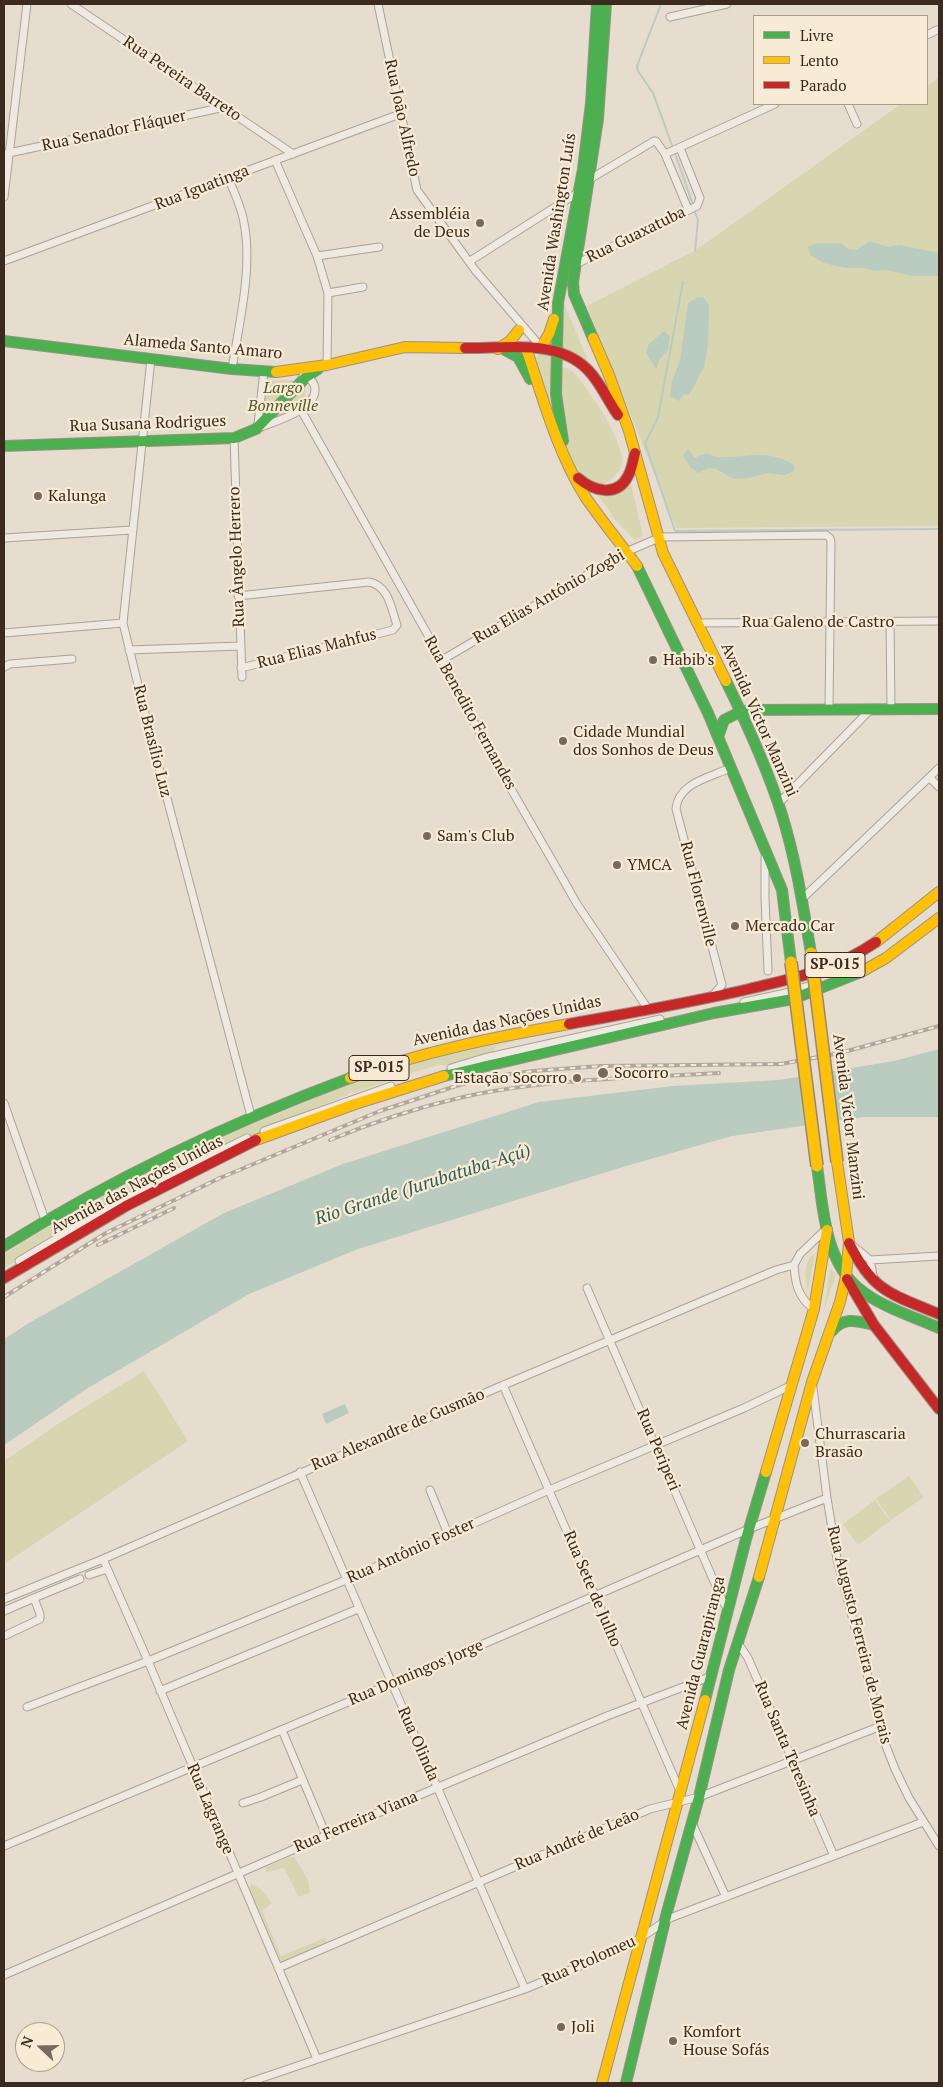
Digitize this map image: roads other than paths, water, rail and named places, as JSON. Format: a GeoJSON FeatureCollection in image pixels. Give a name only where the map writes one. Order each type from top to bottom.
{"type":"FeatureCollection","features":[{"type":"Feature","properties":{"kind":"main road","name":"Avenida Washington Luís"},"geometry":{"type":"LineString","coordinates":[[573,473],[562,436],[556,394],[558,303],[580,191],[591,103],[598,4]]}},
{"type":"Feature","properties":{"kind":"main road","name":"Avenida Washington Luís"},"geometry":{"type":"LineString","coordinates":[[606,4],[598,119],[576,264],[574,294],[609,376],[629,431]]}},
{"type":"Feature","properties":{"kind":"main road"},"geometry":{"type":"LineString","coordinates":[[541,347],[552,327],[558,303]]}},
{"type":"Feature","properties":{"kind":"main road"},"geometry":{"type":"LineString","coordinates":[[498,349],[510,341],[518,325]]}},
{"type":"Feature","properties":{"kind":"main road","name":"Alameda Santo Amaro"},"geometry":{"type":"LineString","coordinates":[[4,341],[232,369],[282,372],[327,365],[405,347],[498,349],[541,347],[570,357],[589,372],[629,431]]}},
{"type":"Feature","properties":{"kind":"main road"},"geometry":{"type":"LineString","coordinates":[[526,348],[549,420]]}},
{"type":"Feature","properties":{"kind":"main road"},"geometry":{"type":"LineString","coordinates":[[498,349],[511,351],[520,358],[586,497],[638,568],[718,737],[765,849],[782,890],[817,1166],[827,1229],[837,1261],[874,1325],[939,1409]]}},
{"type":"Feature","properties":{"kind":"main road","name":"Rua Susana Rodrigues"},"geometry":{"type":"LineString","coordinates":[[4,446],[234,438],[256,429],[306,377],[327,365]]}},
{"type":"Feature","properties":{"kind":"main road","name":"Avenida Víctor Manzini"},"geometry":{"type":"LineString","coordinates":[[629,431],[663,553],[740,712],[778,804],[792,848],[811,954],[849,1242]]}},
{"type":"Feature","properties":{"kind":"main road"},"geometry":{"type":"LineString","coordinates":[[573,473],[585,485],[595,490],[610,490],[620,486],[628,477],[635,452]]}},
{"type":"Feature","properties":{"kind":"main road"},"geometry":{"type":"LineString","coordinates":[[718,737],[724,720],[740,712],[750,710],[939,709]]}},
{"type":"Feature","properties":{"kind":"main road","name":"Avenida das Nações Unidas"},"geometry":{"type":"LineString","coordinates":[[4,1246],[45,1220],[126,1174],[251,1116],[345,1079],[408,1058],[463,1045],[711,998],[799,979],[834,966],[886,936],[939,892]]}},
{"type":"Feature","properties":{"kind":"main road","name":"Avenida das Nações Unidas"},"geometry":{"type":"LineString","coordinates":[[4,1278],[24,1264],[118,1210],[257,1140],[355,1104],[429,1080],[481,1066],[714,1013],[793,999],[856,974],[886,958],[939,918]]}},
{"type":"Feature","properties":{"kind":"main road","name":"Avenida Guarapiranga"},"geometry":{"type":"LineString","coordinates":[[602,2083],[639,1940],[680,1797],[750,1529],[790,1386],[814,1309],[827,1229]]}},
{"type":"Feature","properties":{"kind":"main road"},"geometry":{"type":"LineString","coordinates":[[849,1242],[866,1274],[875,1283],[939,1314]]}},
{"type":"Feature","properties":{"kind":"main road","name":"Avenida Guarapiranga"},"geometry":{"type":"LineString","coordinates":[[626,2083],[723,1695],[812,1382],[829,1334],[846,1276],[849,1242]]}},
{"type":"Feature","properties":{"kind":"main road"},"geometry":{"type":"LineString","coordinates":[[846,1276],[856,1287],[878,1301],[939,1328]]}},
{"type":"Feature","properties":{"kind":"main road"},"geometry":{"type":"LineString","coordinates":[[829,1334],[838,1323],[845,1320],[874,1325]]}},
{"type":"Feature","properties":{"kind":"street"},"geometry":{"type":"LineString","coordinates":[[4,197],[6,154],[27,4]]}},
{"type":"Feature","properties":{"kind":"street","name":"Rua Pereira Barreto"},"geometry":{"type":"LineString","coordinates":[[70,4],[293,154]]}},
{"type":"Feature","properties":{"kind":"street","name":"Rua João Alfredo"},"geometry":{"type":"LineString","coordinates":[[378,4],[417,190],[518,325],[541,347]]}},
{"type":"Feature","properties":{"kind":"street"},"geometry":{"type":"LineString","coordinates":[[670,17],[715,5],[727,4]]}},
{"type":"Feature","properties":{"kind":"street"},"geometry":{"type":"LineString","coordinates":[[928,34],[937,30]]}},
{"type":"Feature","properties":{"kind":"street"},"geometry":{"type":"LineString","coordinates":[[668,153],[774,105]]}},
{"type":"Feature","properties":{"kind":"street"},"geometry":{"type":"LineString","coordinates":[[848,105],[857,124]]}},
{"type":"Feature","properties":{"kind":"street","name":"Rua Senador Fláquer"},"geometry":{"type":"LineString","coordinates":[[6,154],[225,108]]}},
{"type":"Feature","properties":{"kind":"street","name":"Rua Iguatinga"},"geometry":{"type":"LineString","coordinates":[[4,261],[230,179],[275,160],[400,114]]}},
{"type":"Feature","properties":{"kind":"street"},"geometry":{"type":"LineString","coordinates":[[590,179],[654,140],[668,153],[688,209]]}},
{"type":"Feature","properties":{"kind":"street","name":"Rua Guaxatuba"},"geometry":{"type":"LineString","coordinates":[[576,264],[593,258],[697,206],[700,198],[679,148]]}},
{"type":"Feature","properties":{"kind":"street"},"geometry":{"type":"LineString","coordinates":[[275,160],[318,256],[328,293],[327,365]]}},
{"type":"Feature","properties":{"kind":"street"},"geometry":{"type":"LineString","coordinates":[[230,179],[244,222],[246,246],[246,272],[232,369]]}},
{"type":"Feature","properties":{"kind":"street"},"geometry":{"type":"LineString","coordinates":[[470,262],[580,191]]}},
{"type":"Feature","properties":{"kind":"street"},"geometry":{"type":"LineString","coordinates":[[318,256],[379,247]]}},
{"type":"Feature","properties":{"kind":"street"},"geometry":{"type":"LineString","coordinates":[[328,293],[363,287]]}},
{"type":"Feature","properties":{"kind":"street","name":"Rua João Alfredo"},"geometry":{"type":"LineString","coordinates":[[518,325],[526,348]]}},
{"type":"Feature","properties":{"kind":"street","name":"Rua Brasílio Luz"},"geometry":{"type":"LineString","coordinates":[[151,359],[123,623],[251,1116]]}},
{"type":"Feature","properties":{"kind":"street"},"geometry":{"type":"LineString","coordinates":[[256,429],[259,420],[264,371]]}},
{"type":"Feature","properties":{"kind":"street"},"geometry":{"type":"LineString","coordinates":[[256,429],[301,410],[316,392],[312,380],[282,372]]}},
{"type":"Feature","properties":{"kind":"street","name":"Rua Benedito Fernandes"},"geometry":{"type":"LineString","coordinates":[[301,410],[442,660],[488,748],[577,904],[648,1010]]}},
{"type":"Feature","properties":{"kind":"street","name":"Rua Ângelo Herrero"},"geometry":{"type":"LineString","coordinates":[[234,438],[242,677]]}},
{"type":"Feature","properties":{"kind":"street"},"geometry":{"type":"LineString","coordinates":[[4,538],[132,530]]}},
{"type":"Feature","properties":{"kind":"street"},"geometry":{"type":"LineString","coordinates":[[658,538],[826,535],[830,538],[829,709]]}},
{"type":"Feature","properties":{"kind":"street","name":"Rua Elias Antônio Zogbi"},"geometry":{"type":"LineString","coordinates":[[442,660],[626,552],[658,538]]}},
{"type":"Feature","properties":{"kind":"street","name":"Rua Elias Mahfus"},"geometry":{"type":"LineString","coordinates":[[238,596],[369,582],[382,588],[389,599],[397,625],[393,630],[241,668]]}},
{"type":"Feature","properties":{"kind":"street","name":"Rua Galeno de Castro"},"geometry":{"type":"LineString","coordinates":[[697,623],[939,621]]}},
{"type":"Feature","properties":{"kind":"street"},"geometry":{"type":"LineString","coordinates":[[890,622],[891,709]]}},
{"type":"Feature","properties":{"kind":"street"},"geometry":{"type":"LineString","coordinates":[[4,633],[123,623]]}},
{"type":"Feature","properties":{"kind":"street"},"geometry":{"type":"LineString","coordinates":[[129,650],[240,646]]}},
{"type":"Feature","properties":{"kind":"street"},"geometry":{"type":"LineString","coordinates":[[4,666],[72,659]]}},
{"type":"Feature","properties":{"kind":"street"},"geometry":{"type":"LineString","coordinates":[[778,804],[871,709]]}},
{"type":"Feature","properties":{"kind":"street","name":"Rua Florenville"},"geometry":{"type":"LineString","coordinates":[[711,998],[722,985],[676,809],[676,800],[684,788],[730,768]]}},
{"type":"Feature","properties":{"kind":"street"},"geometry":{"type":"LineString","coordinates":[[802,900],[939,768]]}},
{"type":"Feature","properties":{"kind":"street"},"geometry":{"type":"LineString","coordinates":[[930,778],[939,787]]}},
{"type":"Feature","properties":{"kind":"street"},"geometry":{"type":"LineString","coordinates":[[765,849],[768,971]]}},
{"type":"Feature","properties":{"kind":"street"},"geometry":{"type":"LineString","coordinates":[[765,898],[773,890],[782,890]]}},
{"type":"Feature","properties":{"kind":"street"},"geometry":{"type":"LineString","coordinates":[[4,1271],[112,1205],[228,1147],[274,1127],[370,1092],[484,1058],[781,994],[836,978],[859,968],[879,956],[939,910]]}},
{"type":"Feature","properties":{"kind":"street"},"geometry":{"type":"LineString","coordinates":[[4,1103],[8,1126],[45,1220]]}},
{"type":"Feature","properties":{"kind":"street"},"geometry":{"type":"LineString","coordinates":[[814,1309],[798,1291],[794,1265],[798,1257],[827,1229]]}},
{"type":"Feature","properties":{"kind":"street"},"geometry":{"type":"LineString","coordinates":[[849,1242],[870,1260],[875,1283]]}},
{"type":"Feature","properties":{"kind":"street"},"geometry":{"type":"LineString","coordinates":[[870,1260],[939,1256]]}},
{"type":"Feature","properties":{"kind":"street","name":"Rua Alexandre de Gusmão"},"geometry":{"type":"LineString","coordinates":[[4,1599],[102,1559],[300,1472],[610,1340],[776,1270],[794,1265]]}},
{"type":"Feature","properties":{"kind":"street","name":"Rua Periperi"},"geometry":{"type":"LineString","coordinates":[[587,1288],[654,1446],[729,1612]]}},
{"type":"Feature","properties":{"kind":"street","name":"Rua Augusto Ferreira de Morais"},"geometry":{"type":"LineString","coordinates":[[812,1382],[837,1559],[881,1726],[894,1770],[923,1822],[936,1832],[939,1846]]}},
{"type":"Feature","properties":{"kind":"street","name":"Rua Sete de Julho"},"geometry":{"type":"LineString","coordinates":[[504,1385],[680,1797]]}},
{"type":"Feature","properties":{"kind":"street","name":"Rua Antônio Foster"},"geometry":{"type":"LineString","coordinates":[[27,1707],[148,1661],[346,1580],[549,1490],[744,1408],[790,1386]]}},
{"type":"Feature","properties":{"kind":"street","name":"Rua Olinda"},"geometry":{"type":"LineString","coordinates":[[300,1472],[525,1989]]}},
{"type":"Feature","properties":{"kind":"street"},"geometry":{"type":"LineString","coordinates":[[430,1490],[448,1534]]}},
{"type":"Feature","properties":{"kind":"street","name":"Rua Domingos Jorge"},"geometry":{"type":"LineString","coordinates":[[4,1846],[391,1684],[750,1529],[827,1498]]}},
{"type":"Feature","properties":{"kind":"street","name":"Rua Lagrange"},"geometry":{"type":"LineString","coordinates":[[102,1559],[148,1661],[317,2059]]}},
{"type":"Feature","properties":{"kind":"street"},"geometry":{"type":"LineString","coordinates":[[89,1576],[107,1568]]}},
{"type":"Feature","properties":{"kind":"street"},"geometry":{"type":"LineString","coordinates":[[4,1610],[80,1579]]}},
{"type":"Feature","properties":{"kind":"street"},"geometry":{"type":"LineString","coordinates":[[4,1636],[40,1619],[34,1598]]}},
{"type":"Feature","properties":{"kind":"street"},"geometry":{"type":"LineString","coordinates":[[160,1691],[358,1609]]}},
{"type":"Feature","properties":{"kind":"street","name":"Rua Santa Teresinha"},"geometry":{"type":"LineString","coordinates":[[738,1643],[748,1658],[834,1856]]}},
{"type":"Feature","properties":{"kind":"street","name":"Rua Ferreira Viana"},"geometry":{"type":"LineString","coordinates":[[4,1975],[326,1835],[641,1703],[712,1676]]}},
{"type":"Feature","properties":{"kind":"street","name":"Rua André de Leão"},"geometry":{"type":"LineString","coordinates":[[278,1968],[680,1797],[699,1797],[881,1726]]}},
{"type":"Feature","properties":{"kind":"street"},"geometry":{"type":"LineString","coordinates":[[282,1730],[326,1835]]}},
{"type":"Feature","properties":{"kind":"street"},"geometry":{"type":"LineString","coordinates":[[243,1802],[302,1780]]}},
{"type":"Feature","properties":{"kind":"street","name":"Rua Ptolomeu"},"geometry":{"type":"LineString","coordinates":[[247,2083],[525,1989],[639,1940],[666,1920],[923,1822]]}},
{"type":"Feature","properties":{"kind":"street"},"geometry":{"type":"LineString","coordinates":[[692,1823],[726,1898]]}},
{"type":"Feature","properties":{"kind":"water"},"geometry":{"type":"Polygon","coordinates":[[[870,241],[888,247],[899,245],[939,253],[939,276],[913,276],[886,270],[874,271],[865,268],[846,268],[824,263],[810,255],[808,247],[817,243],[841,243],[848,249],[856,250],[870,241]]]}},
{"type":"Feature","properties":{"kind":"water"},"geometry":{"type":"Polygon","coordinates":[[[703,297],[709,306],[708,345],[704,367],[689,395],[684,394],[679,401],[670,396],[672,381],[680,361],[688,303],[696,298],[703,297]]]}},
{"type":"Feature","properties":{"kind":"water"},"geometry":{"type":"Polygon","coordinates":[[[664,331],[670,337],[668,350],[659,360],[656,369],[646,352],[649,344],[664,331]]]}},
{"type":"Feature","properties":{"kind":"water"},"geometry":{"type":"Polygon","coordinates":[[[688,449],[695,458],[707,454],[717,457],[766,455],[794,465],[794,471],[785,475],[767,473],[749,478],[734,479],[716,469],[709,468],[698,473],[690,467],[683,455],[688,449]]]}},
{"type":"Feature","properties":{"kind":"water","name":"Rio Grande (Jurubatuba-Açú)"},"geometry":{"type":"Polygon","coordinates":[[[939,1049],[939,1117],[864,1117],[732,1136],[626,1166],[358,1249],[249,1294],[88,1388],[4,1445],[4,1339],[224,1213],[343,1164],[539,1102],[673,1086],[779,1080],[894,1061],[939,1049]]]}},
{"type":"Feature","properties":{"kind":"water"},"geometry":{"type":"Polygon","coordinates":[[[345,1404],[349,1413],[326,1424],[322,1414],[345,1404]]]}},
{"type":"Feature","properties":{"kind":"waterway"},"geometry":{"type":"LineString","coordinates":[[661,4],[637,66],[638,71],[653,93],[673,148]]}},
{"type":"Feature","properties":{"kind":"waterway"},"geometry":{"type":"LineString","coordinates":[[675,153],[693,205]]}},
{"type":"Feature","properties":{"kind":"waterway"},"geometry":{"type":"LineString","coordinates":[[694,210],[698,220],[695,251]]}},
{"type":"Feature","properties":{"kind":"waterway"},"geometry":{"type":"LineString","coordinates":[[683,282],[658,417],[645,443],[675,531],[939,529]]}},
{"type":"Feature","properties":{"kind":"railway"},"geometry":{"type":"LineString","coordinates":[[4,1297],[106,1233],[220,1178],[380,1111],[456,1086],[489,1077],[533,1071],[601,1066],[781,1064],[840,1053],[939,1026]]}},
{"type":"Feature","properties":{"kind":"railway"},"geometry":{"type":"LineString","coordinates":[[330,1140],[410,1111],[491,1092],[589,1080],[719,1073]]}},
{"type":"Feature","properties":{"kind":"railway"},"geometry":{"type":"LineString","coordinates":[[98,1245],[174,1208]]}},
{"type":"Feature","properties":{"kind":"place","name":"Assembléia de Deus"},"geometry":{"type":"Point","coordinates":[480,223]}},
{"type":"Feature","properties":{"kind":"place","name":"Kalunga"},"geometry":{"type":"Point","coordinates":[38,496]}},
{"type":"Feature","properties":{"kind":"place","name":"Habib's"},"geometry":{"type":"Point","coordinates":[653,660]}},
{"type":"Feature","properties":{"kind":"place","name":"Cidade Mundial dos Sonhos de Deus"},"geometry":{"type":"Point","coordinates":[563,741]}},
{"type":"Feature","properties":{"kind":"place","name":"Sam's Club"},"geometry":{"type":"Point","coordinates":[427,836]}},
{"type":"Feature","properties":{"kind":"place","name":"YMCA"},"geometry":{"type":"Point","coordinates":[617,865]}},
{"type":"Feature","properties":{"kind":"place","name":"Mercado Car"},"geometry":{"type":"Point","coordinates":[735,926]}},
{"type":"Feature","properties":{"kind":"place","name":"Socorro"},"geometry":{"type":"Point","coordinates":[603,1073]}},
{"type":"Feature","properties":{"kind":"place","name":"Estação Socorro"},"geometry":{"type":"Point","coordinates":[577,1078]}},
{"type":"Feature","properties":{"kind":"place","name":"Churrascaria Brasão"},"geometry":{"type":"Point","coordinates":[805,1443]}},
{"type":"Feature","properties":{"kind":"place","name":"Joli"},"geometry":{"type":"Point","coordinates":[561,2027]}},
{"type":"Feature","properties":{"kind":"place","name":"Komfort House Sofás"},"geometry":{"type":"Point","coordinates":[673,2041]}},
{"type":"Feature","properties":{"kind":"park label","name":"Largo Bonneville"},"geometry":{"type":"Point","coordinates":[283,397]}}]}
